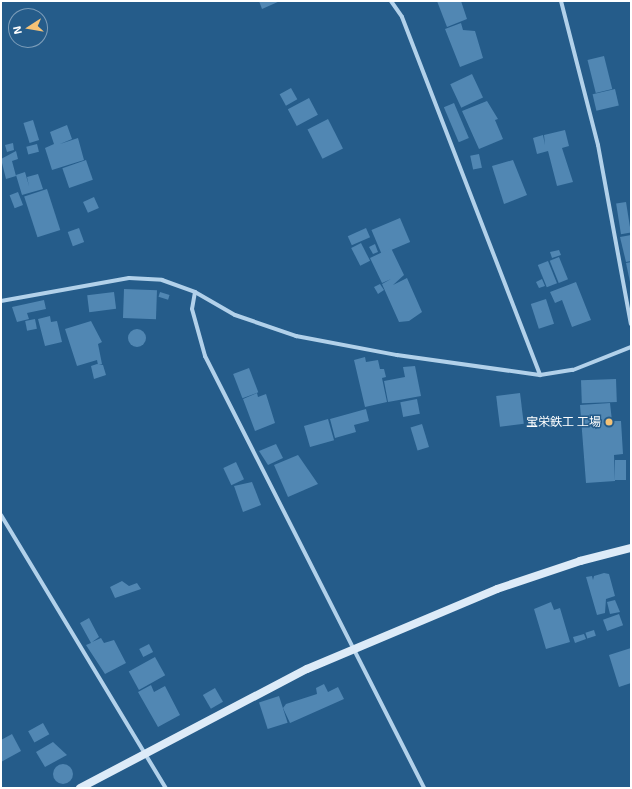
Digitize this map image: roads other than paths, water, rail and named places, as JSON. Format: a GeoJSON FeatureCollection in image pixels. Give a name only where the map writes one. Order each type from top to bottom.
{"type":"FeatureCollection","features":[{"type":"Feature","properties":{"kind":"street"},"geometry":{"type":"LineString","coordinates":[[391,1],[402,16],[540,375]]}},
{"type":"Feature","properties":{"kind":"street"},"geometry":{"type":"LineString","coordinates":[[561,1],[598,145],[631,324]]}},
{"type":"Feature","properties":{"kind":"street"},"geometry":{"type":"LineString","coordinates":[[1,301],[128,278],[162,280],[195,292],[235,315],[296,336],[397,355],[540,375],[573,370],[631,347]]}},
{"type":"Feature","properties":{"kind":"street"},"geometry":{"type":"LineString","coordinates":[[195,292],[192,308],[205,356],[355,649],[424,788]]}},
{"type":"Feature","properties":{"kind":"street"},"geometry":{"type":"LineString","coordinates":[[1,516],[142,753],[166,788]]}},
{"type":"Feature","properties":{"kind":"street"},"geometry":{"type":"LineString","coordinates":[[80,788],[142,753],[264,690],[355,649],[536,574],[631,548]]}},
{"type":"Feature","properties":{"kind":"place","name":"宝栄鉄工 工場"},"geometry":{"type":"Point","coordinates":[609,422]}}]}
